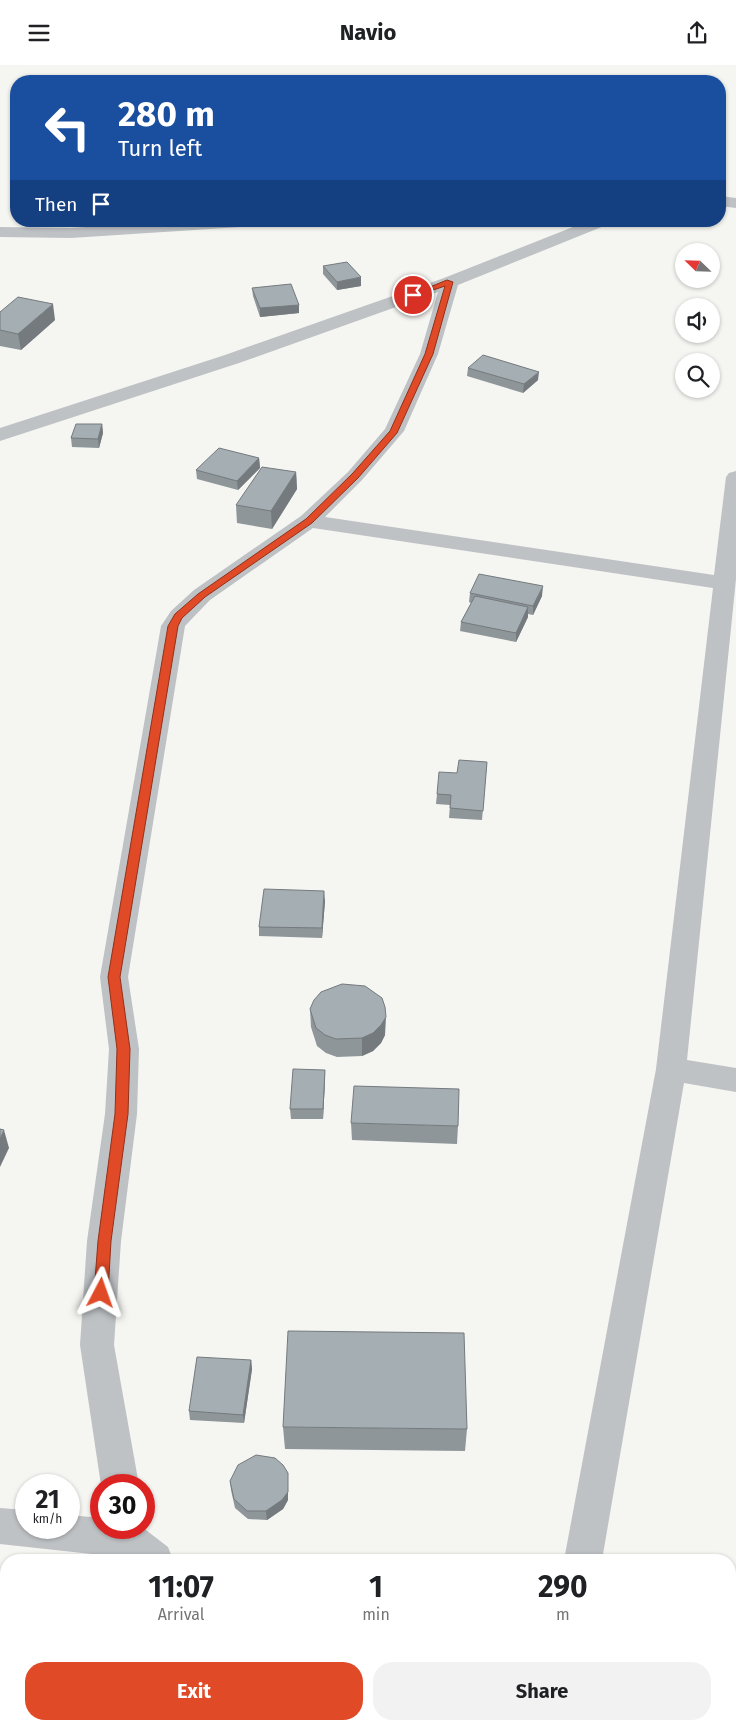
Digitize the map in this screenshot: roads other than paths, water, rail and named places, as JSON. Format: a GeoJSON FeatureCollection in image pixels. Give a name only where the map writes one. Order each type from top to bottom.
{"type":"FeatureCollection","features":[{"type":"Feature","properties":{"kind":"street"},"geometry":{"type":"LineString","coordinates":[[0,232],[71,233],[164,227]]}},
{"type":"Feature","properties":{"kind":"street"},"geometry":{"type":"LineString","coordinates":[[0,435],[232,359],[450,282],[588,227]]}},
{"type":"Feature","properties":{"kind":"street"},"geometry":{"type":"LineString","coordinates":[[118,1474],[97,1345],[104,1241],[121,1114],[124,1049],[114,977],[173,626],[179,616],[202,595],[309,521],[355,476],[394,431],[429,354],[450,282]]}},
{"type":"Feature","properties":{"kind":"street"},"geometry":{"type":"LineString","coordinates":[[584,1554],[672,1069],[723,583],[736,477]]}},
{"type":"Feature","properties":{"kind":"street"},"geometry":{"type":"LineString","coordinates":[[309,521],[723,583]]}},
{"type":"Feature","properties":{"kind":"street"},"geometry":{"type":"LineString","coordinates":[[672,1069],[736,1080]]}},
{"type":"Feature","properties":{"kind":"street"},"geometry":{"type":"LineString","coordinates":[[0,1526],[135,1542]]}}]}
